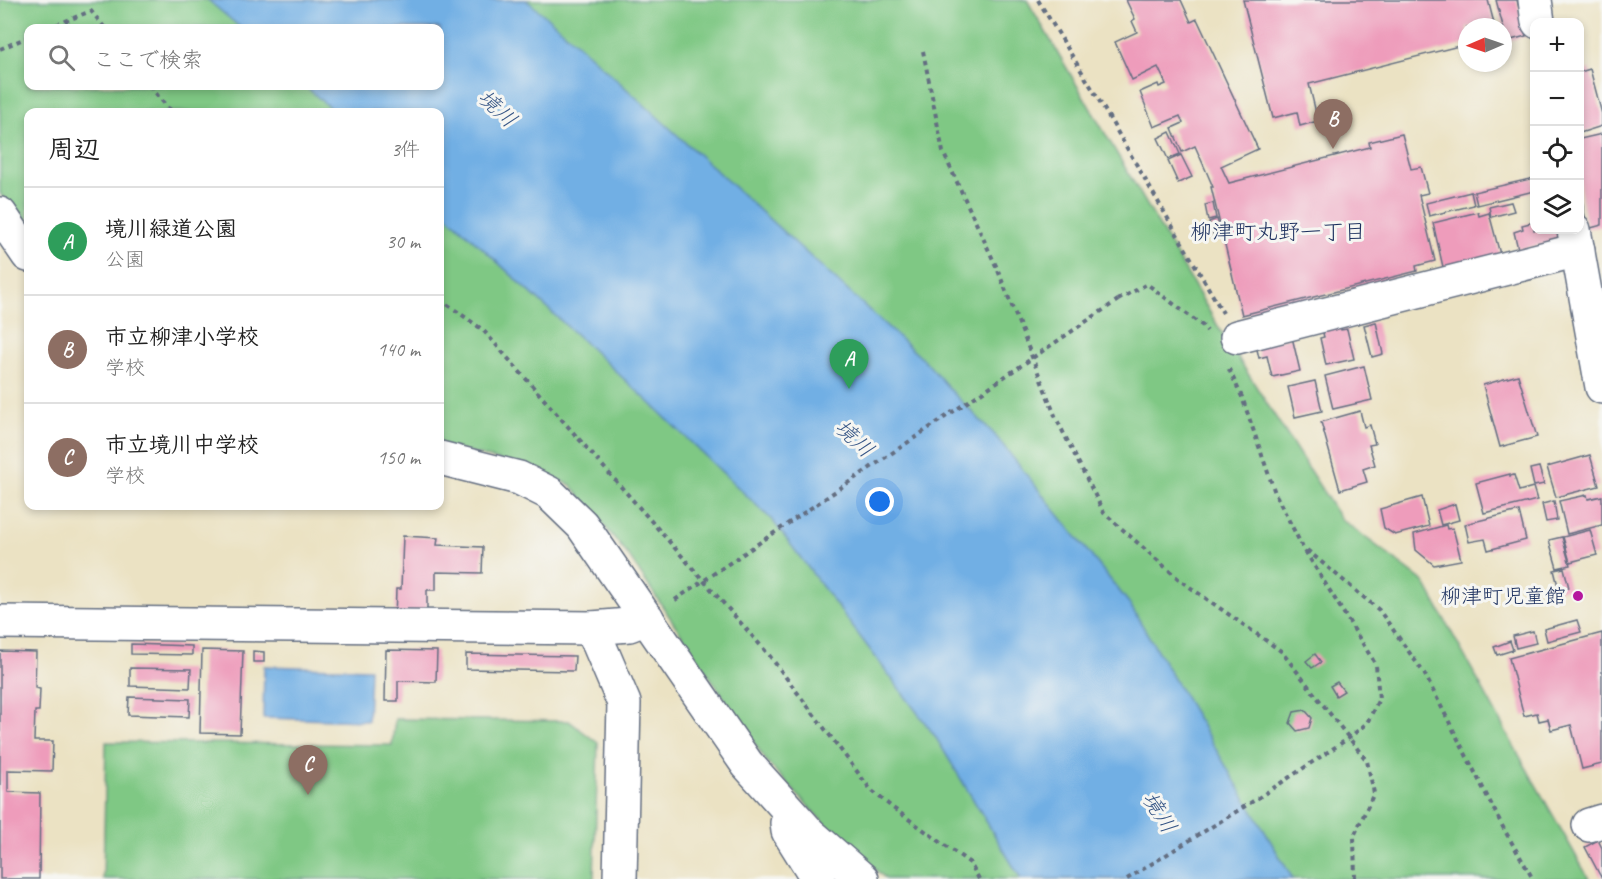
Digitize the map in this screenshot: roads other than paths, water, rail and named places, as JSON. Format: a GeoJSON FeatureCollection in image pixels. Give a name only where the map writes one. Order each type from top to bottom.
{"type":"FeatureCollection","features":[{"type":"Feature","properties":{"kind":"street"},"geometry":{"type":"LineString","coordinates":[[1535,0],[1537,18]]}},
{"type":"Feature","properties":{"kind":"street"},"geometry":{"type":"LineString","coordinates":[[0,214],[24,249]]}},
{"type":"Feature","properties":{"kind":"street"},"geometry":{"type":"LineString","coordinates":[[1227,342],[1576,240],[1602,387]]}},
{"type":"Feature","properties":{"kind":"street"},"geometry":{"type":"LineString","coordinates":[[444,459],[519,478],[549,494],[582,525],[747,764],[810,834],[863,879],[876,874],[886,879]]}},
{"type":"Feature","properties":{"kind":"street"},"geometry":{"type":"LineString","coordinates":[[0,622],[592,628],[629,625],[647,618]]}},
{"type":"Feature","properties":{"kind":"street"},"geometry":{"type":"LineString","coordinates":[[592,628],[624,703],[620,879]]}},
{"type":"Feature","properties":{"kind":"street"},"geometry":{"type":"LineString","coordinates":[[786,807],[788,831],[818,879]]}},
{"type":"Feature","properties":{"kind":"water","name":"境川"},"geometry":{"type":"Polygon","coordinates":[[[208,0],[526,0],[561,29],[927,363],[994,434],[1129,603],[1293,879],[1021,879],[935,736],[773,521],[650,403],[444,213],[444,108],[330,108],[310,90],[444,90],[444,24],[236,24],[208,0]]]}},
{"type":"Feature","properties":{"kind":"water"},"geometry":{"type":"Polygon","coordinates":[[[264,666],[370,669],[368,721],[263,718],[264,666]]]}},
{"type":"Feature","properties":{"kind":"place","name":"市立柳津小学校"},"geometry":{"type":"Point","coordinates":[1333,149]}},
{"type":"Feature","properties":{"kind":"place","name":"境川緑道公園"},"geometry":{"type":"Point","coordinates":[849,389]}},
{"type":"Feature","properties":{"kind":"place","name":"柳津町児童館"},"geometry":{"type":"Point","coordinates":[1578,596]}},
{"type":"Feature","properties":{"kind":"place","name":"市立境川中学校"},"geometry":{"type":"Point","coordinates":[308,795]}},
{"type":"Feature","properties":{"kind":"district","name":"柳津町丸野一丁目"},"geometry":{"type":"Point","coordinates":[1278,231]}}]}
